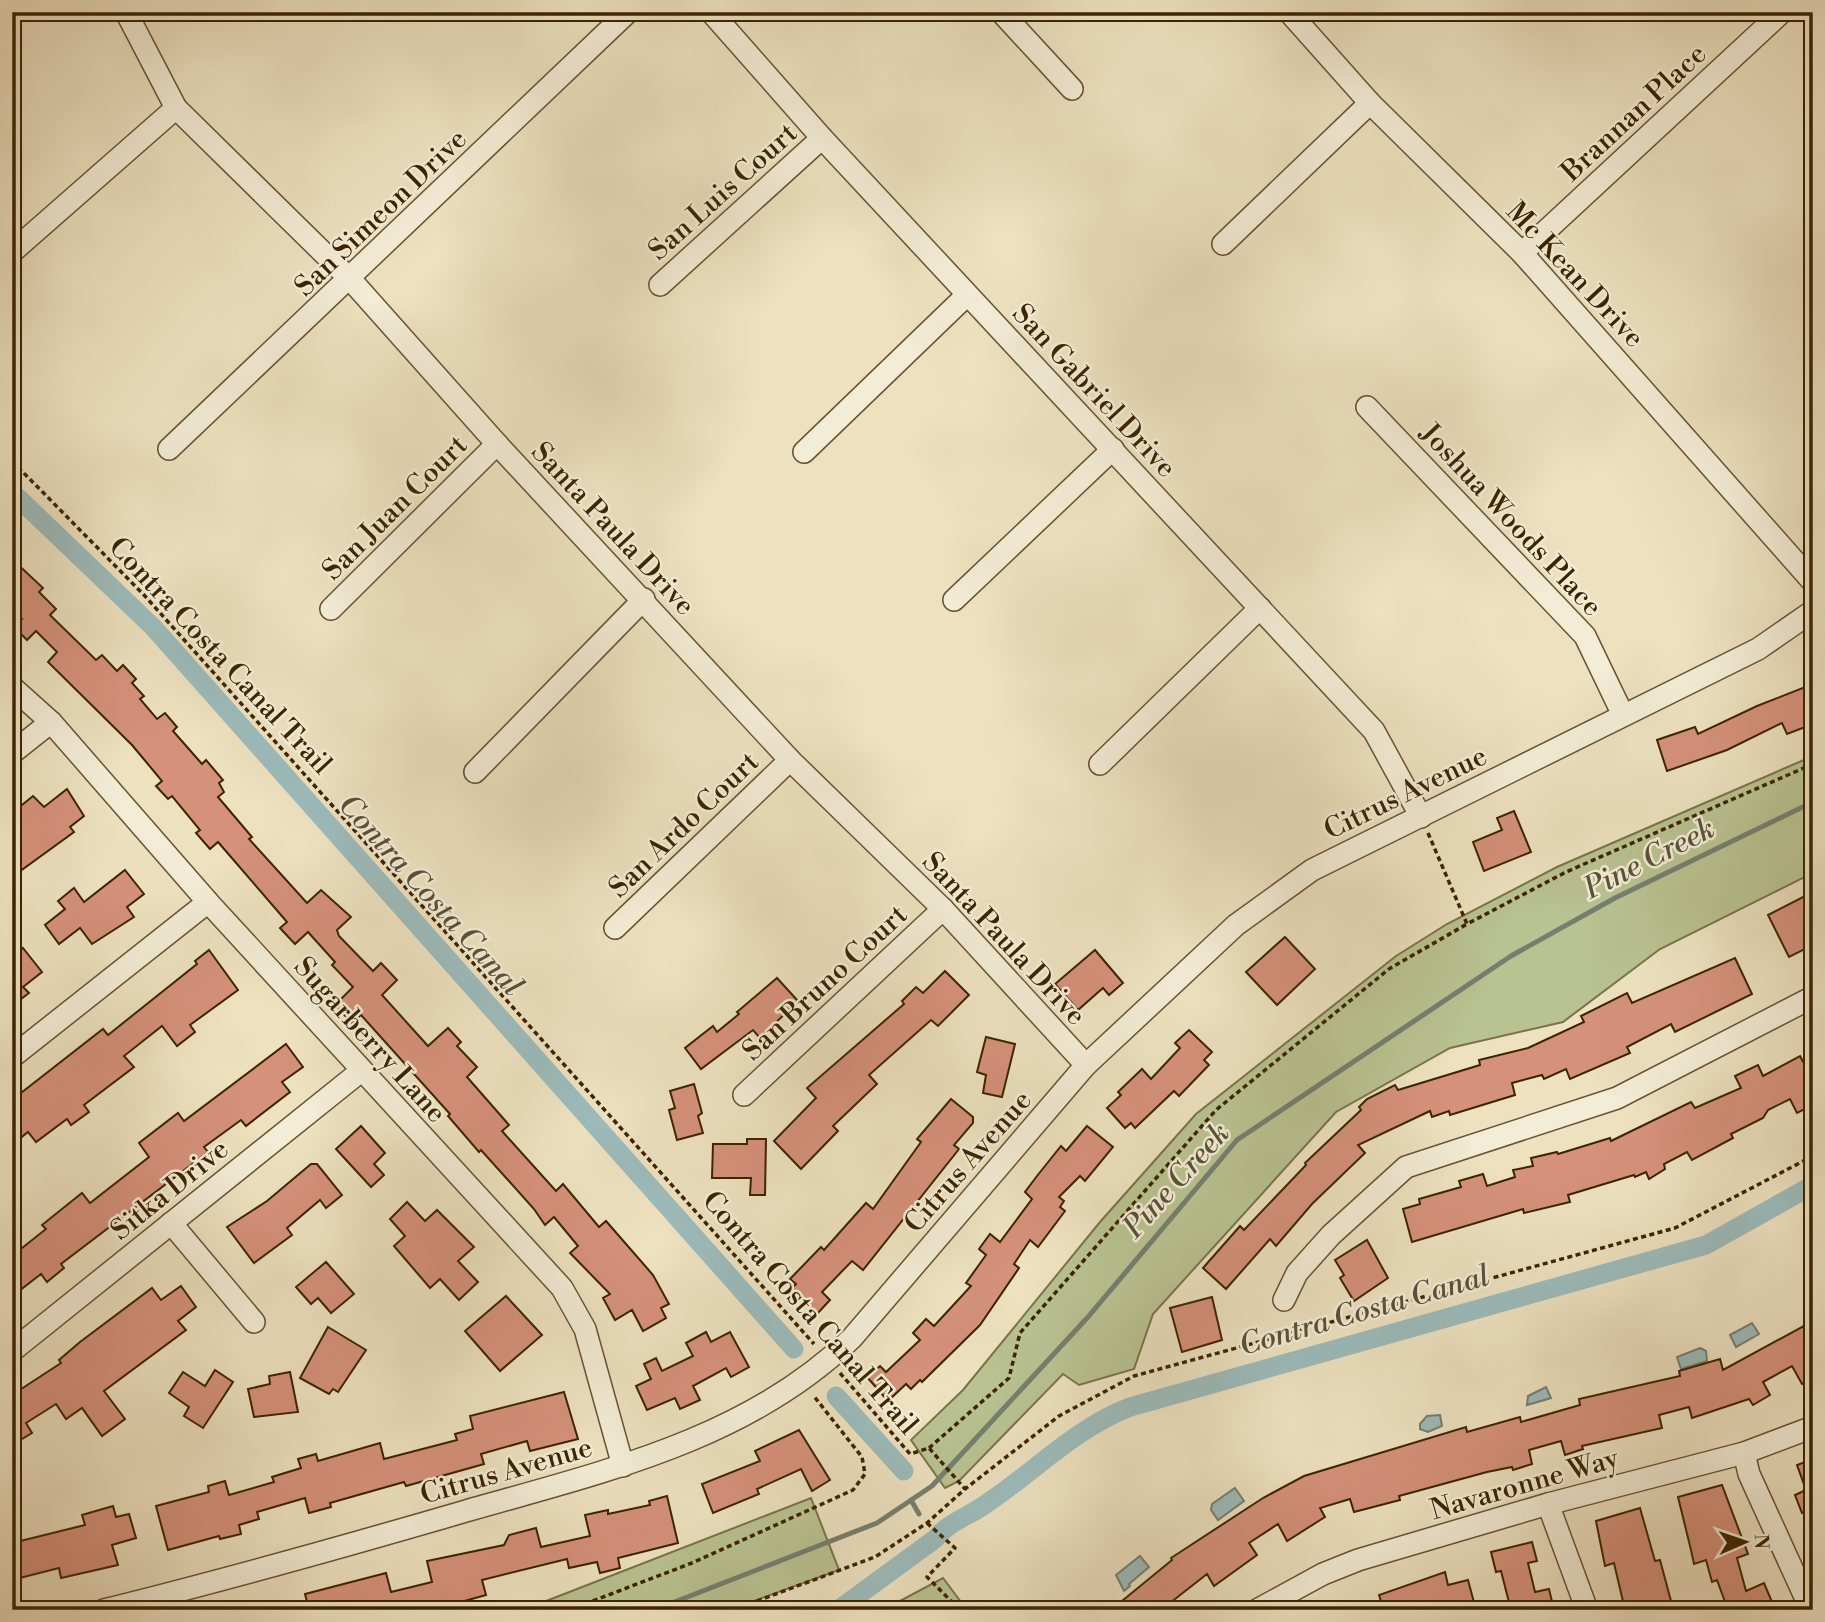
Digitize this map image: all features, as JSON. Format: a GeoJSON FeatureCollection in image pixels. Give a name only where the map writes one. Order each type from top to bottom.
{"type":"FeatureCollection","features":[{"type":"Feature","properties":{"kind":"street","name":"Santa Paula Drive"},"geometry":{"type":"LineString","coordinates":[[126,12],[176,108],[351,280],[497,444],[644,599],[790,760],[943,909],[1086,1065]]}},
{"type":"Feature","properties":{"kind":"street","name":"San Simeon Drive"},"geometry":{"type":"LineString","coordinates":[[169,449],[351,280],[628,12]]}},
{"type":"Feature","properties":{"kind":"street","name":"San Gabriel Drive"},"geometry":{"type":"LineString","coordinates":[[711,12],[822,138],[1374,731],[1421,817]]}},
{"type":"Feature","properties":{"kind":"street"},"geometry":{"type":"LineString","coordinates":[[1001,12],[1072,89]]}},
{"type":"Feature","properties":{"kind":"street","name":"Mc Kean Drive"},"geometry":{"type":"LineString","coordinates":[[1289,12],[1370,103],[1522,253],[1813,582]]}},
{"type":"Feature","properties":{"kind":"street","name":"Brannan Place"},"geometry":{"type":"LineString","coordinates":[[1522,253],[1783,12]]}},
{"type":"Feature","properties":{"kind":"street"},"geometry":{"type":"LineString","coordinates":[[1223,244],[1370,103]]}},
{"type":"Feature","properties":{"kind":"street"},"geometry":{"type":"LineString","coordinates":[[12,252],[176,108]]}},
{"type":"Feature","properties":{"kind":"street","name":"San Luis Court"},"geometry":{"type":"LineString","coordinates":[[660,285],[822,138]]}},
{"type":"Feature","properties":{"kind":"street"},"geometry":{"type":"LineString","coordinates":[[804,452],[967,295]]}},
{"type":"Feature","properties":{"kind":"street","name":"Joshua Woods Place"},"geometry":{"type":"LineString","coordinates":[[1367,407],[1585,636],[1623,715]]}},
{"type":"Feature","properties":{"kind":"street","name":"San Juan Court"},"geometry":{"type":"LineString","coordinates":[[331,609],[497,444]]}},
{"type":"Feature","properties":{"kind":"street"},"geometry":{"type":"LineString","coordinates":[[954,600],[1113,449]]}},
{"type":"Feature","properties":{"kind":"street"},"geometry":{"type":"LineString","coordinates":[[475,772],[644,599]]}},
{"type":"Feature","properties":{"kind":"street"},"geometry":{"type":"LineString","coordinates":[[1100,764],[1260,608]]}},
{"type":"Feature","properties":{"kind":"street","name":"Citrus Avenue"},"geometry":{"type":"LineString","coordinates":[[104,1610],[265,1570],[622,1466],[713,1433],[828,1360],[852,1338],[1086,1065],[1247,917],[1312,870],[1758,649],[1813,611]]}},
{"type":"Feature","properties":{"kind":"street","name":"Sugarberry Lane"},"geometry":{"type":"LineString","coordinates":[[12,687],[51,722],[208,902],[562,1288],[585,1329],[622,1466]]}},
{"type":"Feature","properties":{"kind":"street"},"geometry":{"type":"LineString","coordinates":[[12,753],[51,722]]}},
{"type":"Feature","properties":{"kind":"street","name":"San Ardo Court"},"geometry":{"type":"LineString","coordinates":[[615,928],[790,760]]}},
{"type":"Feature","properties":{"kind":"street"},"geometry":{"type":"LineString","coordinates":[[12,1057],[208,902]]}},
{"type":"Feature","properties":{"kind":"street","name":"San Bruno Court"},"geometry":{"type":"LineString","coordinates":[[744,1095],[943,909]]}},
{"type":"Feature","properties":{"kind":"street"},"geometry":{"type":"LineString","coordinates":[[1284,1300],[1297,1273],[1331,1235],[1406,1167],[1617,1098],[1813,997]]}},
{"type":"Feature","properties":{"kind":"street","name":"Sitka Drive"},"geometry":{"type":"LineString","coordinates":[[12,1351],[361,1071]]}},
{"type":"Feature","properties":{"kind":"street"},"geometry":{"type":"LineString","coordinates":[[171,1223],[254,1322]]}},
{"type":"Feature","properties":{"kind":"street","name":"Navaronne Way"},"geometry":{"type":"LineString","coordinates":[[1257,1610],[1323,1574],[1358,1560],[1548,1504],[1744,1452],[1813,1427]]}},
{"type":"Feature","properties":{"kind":"street"},"geometry":{"type":"LineString","coordinates":[[1744,1452],[1749,1474],[1811,1610]]}},
{"type":"Feature","properties":{"kind":"street"},"geometry":{"type":"LineString","coordinates":[[1548,1504],[1587,1610]]}},
{"type":"Feature","properties":{"kind":"path","name":"Contra Costa Canal Trail"},"geometry":{"type":"LineString","coordinates":[[12,461],[144,596],[909,1454],[929,1448],[965,1489]]}},
{"type":"Feature","properties":{"kind":"path"},"geometry":{"type":"LineString","coordinates":[[929,1448],[1009,1378],[1020,1333],[1216,1110],[1390,969],[1566,872],[1813,764]]}},
{"type":"Feature","properties":{"kind":"path"},"geometry":{"type":"LineString","coordinates":[[1421,817],[1467,925]]}},
{"type":"Feature","properties":{"kind":"path"},"geometry":{"type":"LineString","coordinates":[[733,1610],[875,1558],[927,1523],[965,1489],[1059,1416],[1134,1376],[1675,1228],[1813,1156]]}},
{"type":"Feature","properties":{"kind":"path"},"geometry":{"type":"LineString","coordinates":[[569,1610],[692,1563],[853,1490],[865,1474],[862,1457],[800,1379]]}},
{"type":"Feature","properties":{"kind":"path"},"geometry":{"type":"LineString","coordinates":[[927,1523],[955,1548],[927,1577],[960,1610]]}},
{"type":"Feature","properties":{"kind":"green space"},"geometry":{"type":"Polygon","coordinates":[[[1813,756],[1813,873],[1660,949],[1563,1022],[1450,1048],[1336,1112],[1153,1314],[1134,1369],[1079,1385],[1063,1374],[959,1481],[945,1488],[911,1440],[963,1390],[1100,1222],[1196,1114],[1396,956],[1447,924],[1557,867],[1813,756]]]}},
{"type":"Feature","properties":{"kind":"green space"},"geometry":{"type":"Polygon","coordinates":[[[811,1498],[839,1570],[729,1610],[523,1610],[811,1498]]]}},
{"type":"Feature","properties":{"kind":"green space"},"geometry":{"type":"Polygon","coordinates":[[[943,1578],[967,1610],[883,1610],[943,1578]]]}},
{"type":"Feature","properties":{"kind":"water"},"geometry":{"type":"Polygon","coordinates":[[[1752,1323],[1759,1334],[1736,1347],[1730,1335],[1752,1323]]]}},
{"type":"Feature","properties":{"kind":"water"},"geometry":{"type":"Polygon","coordinates":[[[1700,1348],[1706,1351],[1707,1361],[1681,1369],[1677,1357],[1700,1348]]]}},
{"type":"Feature","properties":{"kind":"water"},"geometry":{"type":"Polygon","coordinates":[[[1546,1387],[1551,1398],[1527,1405],[1528,1396],[1546,1387]]]}},
{"type":"Feature","properties":{"kind":"water"},"geometry":{"type":"Polygon","coordinates":[[[1440,1415],[1442,1426],[1428,1432],[1420,1429],[1420,1424],[1427,1416],[1440,1415]]]}},
{"type":"Feature","properties":{"kind":"water"},"geometry":{"type":"Polygon","coordinates":[[[1235,1488],[1244,1501],[1218,1520],[1211,1510],[1212,1504],[1235,1488]]]}},
{"type":"Feature","properties":{"kind":"water"},"geometry":{"type":"Polygon","coordinates":[[[1140,1556],[1149,1567],[1124,1591],[1116,1575],[1140,1556]]]}},
{"type":"Feature","properties":{"kind":"building"},"geometry":{"type":"Polygon","coordinates":[[[12,559],[43,588],[39,592],[56,609],[50,615],[96,660],[102,655],[117,671],[123,665],[136,679],[132,683],[144,696],[140,699],[157,719],[165,713],[177,727],[173,731],[202,764],[206,760],[223,780],[219,783],[224,792],[218,797],[252,837],[249,839],[307,903],[321,890],[351,917],[337,930],[339,936],[373,971],[381,963],[397,980],[382,995],[428,1046],[448,1028],[461,1042],[457,1046],[477,1067],[467,1077],[509,1125],[502,1131],[556,1191],[563,1184],[599,1227],[606,1221],[653,1275],[669,1304],[661,1308],[666,1318],[643,1331],[632,1310],[615,1320],[603,1298],[610,1294],[570,1253],[578,1246],[554,1217],[545,1225],[534,1209],[481,1150],[479,1152],[448,1116],[450,1114],[361,1015],[352,1023],[335,1005],[353,987],[332,965],[335,962],[308,932],[295,944],[280,928],[287,922],[218,842],[210,849],[196,833],[200,830],[172,796],[168,799],[156,786],[162,781],[132,745],[48,662],[57,652],[36,631],[27,640],[14,627],[22,619],[12,610],[12,559]]]}},
{"type":"Feature","properties":{"kind":"building"},"geometry":{"type":"Polygon","coordinates":[[[1813,684],[1813,724],[1787,734],[1782,723],[1727,750],[1667,771],[1657,740],[1695,727],[1698,734],[1757,706],[1813,684]]]}},
{"type":"Feature","properties":{"kind":"building"},"geometry":{"type":"Polygon","coordinates":[[[67,789],[84,816],[70,827],[74,832],[12,877],[12,813],[33,796],[44,807],[67,789]]]}},
{"type":"Feature","properties":{"kind":"building"},"geometry":{"type":"Polygon","coordinates":[[[1514,811],[1531,852],[1484,871],[1473,842],[1502,830],[1497,818],[1514,811]]]}},
{"type":"Feature","properties":{"kind":"building"},"geometry":{"type":"Polygon","coordinates":[[[125,870],[144,894],[127,907],[134,917],[92,944],[80,928],[59,944],[45,925],[65,909],[58,901],[74,888],[84,902],[125,870]]]}},
{"type":"Feature","properties":{"kind":"building"},"geometry":{"type":"Polygon","coordinates":[[[1813,892],[1813,945],[1789,957],[1768,915],[1813,892]]]}},
{"type":"Feature","properties":{"kind":"building"},"geometry":{"type":"Polygon","coordinates":[[[1285,937],[1315,969],[1277,1005],[1246,972],[1285,937]]]}},
{"type":"Feature","properties":{"kind":"building"},"geometry":{"type":"Polygon","coordinates":[[[23,948],[42,972],[23,987],[29,993],[12,1006],[12,957],[23,948]]]}},
{"type":"Feature","properties":{"kind":"building"},"geometry":{"type":"Polygon","coordinates":[[[209,950],[238,990],[190,1025],[195,1032],[177,1046],[162,1026],[124,1056],[134,1067],[84,1105],[89,1112],[71,1125],[67,1119],[36,1142],[28,1132],[12,1145],[12,1100],[103,1029],[108,1035],[197,964],[195,961],[209,950]]]}},
{"type":"Feature","properties":{"kind":"building"},"geometry":{"type":"Polygon","coordinates":[[[1095,950],[1123,983],[1109,995],[1103,988],[1078,1010],[1055,984],[1095,950]]]}},
{"type":"Feature","properties":{"kind":"building"},"geometry":{"type":"Polygon","coordinates":[[[1735,958],[1752,994],[1675,1032],[1671,1024],[1627,1047],[1630,1053],[1570,1079],[1566,1069],[1544,1079],[1542,1075],[1512,1083],[1515,1095],[1450,1115],[1449,1111],[1432,1117],[1430,1111],[1358,1145],[1365,1153],[1312,1204],[1276,1246],[1270,1239],[1226,1289],[1203,1268],[1240,1226],[1244,1230],[1305,1163],[1361,1110],[1359,1107],[1367,1099],[1395,1085],[1398,1090],[1480,1065],[1479,1060],[1528,1048],[1584,1022],[1581,1016],[1627,993],[1632,1003],[1735,958]]]}},
{"type":"Feature","properties":{"kind":"building"},"geometry":{"type":"Polygon","coordinates":[[[945,971],[969,995],[938,1026],[931,1020],[869,1075],[877,1084],[833,1126],[838,1131],[801,1169],[774,1141],[816,1098],[807,1088],[904,1004],[902,1001],[916,987],[923,993],[945,971]]]}},
{"type":"Feature","properties":{"kind":"building"},"geometry":{"type":"Polygon","coordinates":[[[777,978],[798,1001],[760,1038],[753,1030],[701,1069],[685,1048],[713,1026],[717,1032],[777,978]]]}},
{"type":"Feature","properties":{"kind":"building"},"geometry":{"type":"Polygon","coordinates":[[[1189,1030],[1212,1052],[1204,1060],[1209,1065],[1179,1096],[1174,1091],[1135,1128],[1131,1123],[1125,1128],[1107,1108],[1121,1095],[1118,1092],[1142,1069],[1151,1079],[1180,1048],[1175,1043],[1189,1030]]]}},
{"type":"Feature","properties":{"kind":"building"},"geometry":{"type":"Polygon","coordinates":[[[986,1037],[1015,1044],[1002,1097],[983,1093],[986,1075],[977,1072],[986,1037]]]}},
{"type":"Feature","properties":{"kind":"building"},"geometry":{"type":"Polygon","coordinates":[[[286,1044],[303,1067],[282,1082],[290,1092],[246,1126],[241,1120],[204,1147],[208,1152],[61,1264],[64,1268],[47,1282],[41,1274],[19,1291],[12,1282],[12,1256],[46,1229],[42,1225],[82,1193],[90,1203],[149,1157],[139,1143],[178,1113],[184,1121],[286,1044]]]}},
{"type":"Feature","properties":{"kind":"building"},"geometry":{"type":"Polygon","coordinates":[[[1800,1056],[1807,1069],[1813,1066],[1813,1105],[1797,1113],[1790,1099],[1768,1110],[1763,1118],[1731,1134],[1733,1138],[1692,1160],[1687,1152],[1664,1164],[1665,1169],[1649,1179],[1646,1172],[1635,1177],[1634,1175],[1568,1195],[1570,1202],[1524,1213],[1523,1209],[1412,1242],[1403,1209],[1420,1204],[1419,1199],[1461,1187],[1459,1181],[1483,1174],[1487,1186],[1515,1177],[1513,1170],[1533,1166],[1531,1158],[1557,1152],[1558,1154],[1610,1138],[1611,1141],[1691,1102],[1695,1108],[1741,1088],[1735,1076],[1758,1065],[1763,1076],[1800,1056]]]}},
{"type":"Feature","properties":{"kind":"building"},"geometry":{"type":"Polygon","coordinates":[[[694,1084],[702,1113],[698,1116],[703,1133],[677,1140],[669,1110],[675,1108],[670,1091],[694,1084]]]}},
{"type":"Feature","properties":{"kind":"building"},"geometry":{"type":"Polygon","coordinates":[[[951,1099],[973,1117],[973,1123],[954,1145],[959,1149],[863,1270],[852,1261],[822,1292],[830,1300],[816,1315],[790,1290],[796,1284],[790,1279],[821,1247],[824,1250],[866,1203],[873,1209],[921,1142],[917,1139],[951,1099]]]}},
{"type":"Feature","properties":{"kind":"building"},"geometry":{"type":"Polygon","coordinates":[[[361,1126],[385,1153],[374,1164],[384,1175],[371,1187],[336,1149],[361,1126]]]}},
{"type":"Feature","properties":{"kind":"building"},"geometry":{"type":"Polygon","coordinates":[[[1087,1126],[1113,1147],[1085,1181],[1080,1176],[1059,1197],[1064,1201],[1060,1207],[1065,1211],[1038,1247],[1030,1240],[1014,1264],[1019,1268],[980,1325],[922,1382],[920,1380],[911,1389],[906,1384],[888,1401],[867,1377],[880,1366],[886,1372],[920,1340],[913,1333],[926,1319],[934,1326],[971,1286],[966,1283],[986,1255],[979,1249],[990,1234],[1000,1242],[1032,1199],[1025,1192],[1061,1146],[1066,1151],[1087,1126]]]}},
{"type":"Feature","properties":{"kind":"building"},"geometry":{"type":"Polygon","coordinates":[[[747,1139],[766,1139],[765,1195],[750,1195],[751,1178],[712,1178],[713,1144],[747,1144],[747,1139]]]}},
{"type":"Feature","properties":{"kind":"building"},"geometry":{"type":"Polygon","coordinates":[[[311,1164],[317,1164],[342,1195],[326,1208],[320,1200],[287,1228],[292,1235],[254,1263],[227,1227],[267,1201],[311,1164]]]}},
{"type":"Feature","properties":{"kind":"building"},"geometry":{"type":"Polygon","coordinates":[[[407,1202],[425,1221],[437,1210],[474,1247],[458,1261],[478,1282],[459,1300],[440,1279],[430,1288],[394,1246],[405,1236],[390,1219],[407,1202]]]}},
{"type":"Feature","properties":{"kind":"building"},"geometry":{"type":"Polygon","coordinates":[[[1367,1240],[1388,1278],[1354,1301],[1340,1278],[1344,1275],[1335,1260],[1367,1240]]]}},
{"type":"Feature","properties":{"kind":"building"},"geometry":{"type":"Polygon","coordinates":[[[326,1262],[354,1294],[331,1313],[318,1298],[311,1304],[296,1287],[326,1262]]]}},
{"type":"Feature","properties":{"kind":"building"},"geometry":{"type":"Polygon","coordinates":[[[181,1286],[196,1307],[178,1321],[186,1330],[104,1391],[125,1419],[102,1436],[82,1408],[66,1419],[56,1404],[26,1423],[32,1433],[12,1445],[12,1395],[61,1363],[59,1360],[80,1342],[152,1288],[161,1300],[181,1286]]]}},
{"type":"Feature","properties":{"kind":"building"},"geometry":{"type":"Polygon","coordinates":[[[506,1296],[542,1335],[500,1371],[465,1331],[506,1296]]]}},
{"type":"Feature","properties":{"kind":"building"},"geometry":{"type":"Polygon","coordinates":[[[1212,1297],[1222,1340],[1182,1352],[1170,1308],[1212,1297]]]}},
{"type":"Feature","properties":{"kind":"building"},"geometry":{"type":"Polygon","coordinates":[[[1813,1321],[1813,1378],[1802,1384],[1792,1366],[1763,1382],[1770,1395],[1753,1405],[1749,1399],[1692,1418],[1689,1407],[1659,1415],[1662,1428],[1582,1446],[1583,1449],[1565,1455],[1561,1441],[1529,1450],[1532,1464],[1513,1470],[1512,1467],[1487,1472],[1399,1496],[1400,1500],[1354,1512],[1350,1499],[1320,1508],[1325,1517],[1287,1541],[1278,1524],[1249,1543],[1257,1555],[1214,1586],[1207,1574],[1161,1610],[1111,1610],[1172,1560],[1171,1558],[1263,1498],[1304,1476],[1466,1427],[1467,1432],[1520,1417],[1521,1422],[1580,1405],[1579,1399],[1680,1376],[1679,1371],[1720,1359],[1723,1370],[1813,1321]]]}},
{"type":"Feature","properties":{"kind":"building"},"geometry":{"type":"Polygon","coordinates":[[[328,1327],[366,1350],[338,1392],[333,1389],[329,1394],[300,1378],[328,1327]]]}},
{"type":"Feature","properties":{"kind":"building"},"geometry":{"type":"Polygon","coordinates":[[[706,1332],[711,1342],[730,1332],[749,1367],[731,1377],[726,1368],[693,1386],[700,1400],[680,1409],[675,1398],[647,1410],[636,1386],[651,1379],[644,1364],[656,1358],[662,1371],[693,1356],[686,1343],[706,1332]]]}},
{"type":"Feature","properties":{"kind":"building"},"geometry":{"type":"Polygon","coordinates":[[[215,1370],[233,1382],[203,1428],[184,1416],[189,1407],[169,1393],[183,1372],[205,1386],[215,1370]]]}},
{"type":"Feature","properties":{"kind":"building"},"geometry":{"type":"Polygon","coordinates":[[[290,1372],[298,1412],[254,1417],[248,1389],[270,1384],[269,1376],[290,1372]]]}},
{"type":"Feature","properties":{"kind":"building"},"geometry":{"type":"Polygon","coordinates":[[[564,1392],[578,1439],[530,1451],[527,1441],[481,1454],[484,1464],[406,1486],[404,1482],[330,1503],[331,1507],[309,1513],[305,1498],[257,1512],[259,1519],[239,1525],[241,1534],[220,1539],[219,1536],[168,1550],[156,1506],[209,1492],[208,1486],[225,1481],[229,1495],[274,1482],[272,1477],[301,1468],[298,1459],[316,1454],[318,1461],[380,1443],[384,1459],[457,1440],[455,1434],[473,1429],[470,1416],[564,1392]]]}},
{"type":"Feature","properties":{"kind":"building"},"geometry":{"type":"Polygon","coordinates":[[[799,1430],[830,1480],[812,1491],[801,1469],[757,1489],[759,1494],[713,1513],[702,1484],[760,1461],[755,1451],[799,1430]]]}},
{"type":"Feature","properties":{"kind":"building"},"geometry":{"type":"Polygon","coordinates":[[[1813,1459],[1813,1509],[1802,1513],[1795,1495],[1806,1490],[1797,1465],[1813,1459]]]}},
{"type":"Feature","properties":{"kind":"building"},"geometry":{"type":"Polygon","coordinates":[[[1722,1485],[1748,1554],[1737,1558],[1746,1591],[1764,1583],[1772,1602],[1753,1610],[1728,1610],[1717,1580],[1712,1582],[1706,1560],[1694,1564],[1678,1497],[1722,1485]]]}},
{"type":"Feature","properties":{"kind":"building"},"geometry":{"type":"Polygon","coordinates":[[[667,1496],[678,1543],[618,1558],[620,1568],[600,1573],[597,1562],[569,1568],[567,1559],[482,1580],[486,1595],[432,1610],[309,1610],[305,1594],[386,1573],[391,1592],[432,1582],[427,1561],[504,1545],[509,1535],[536,1528],[541,1547],[590,1536],[585,1515],[608,1510],[608,1514],[650,1505],[649,1501],[667,1496]]]}},
{"type":"Feature","properties":{"kind":"building"},"geometry":{"type":"Polygon","coordinates":[[[113,1506],[116,1517],[129,1514],[136,1538],[112,1545],[118,1565],[61,1578],[59,1568],[12,1580],[12,1543],[85,1525],[82,1515],[113,1506]]]}},
{"type":"Feature","properties":{"kind":"building"},"geometry":{"type":"Polygon","coordinates":[[[1640,1508],[1655,1561],[1660,1560],[1671,1601],[1625,1610],[1614,1563],[1605,1566],[1596,1521],[1640,1508]]]}},
{"type":"Feature","properties":{"kind":"building"},"geometry":{"type":"Polygon","coordinates":[[[1532,1542],[1537,1561],[1528,1563],[1535,1592],[1549,1589],[1554,1610],[1511,1610],[1501,1571],[1496,1572],[1491,1552],[1532,1542]]]}},
{"type":"Feature","properties":{"kind":"building"},"geometry":{"type":"Polygon","coordinates":[[[1445,1572],[1448,1585],[1468,1580],[1476,1610],[1384,1610],[1379,1595],[1445,1572]]]}},
{"type":"Feature","properties":{"kind":"waterway","name":"Contra Costa Canal"},"geometry":{"type":"LineString","coordinates":[[12,492],[153,627],[794,1349]]}},
{"type":"Feature","properties":{"kind":"waterway","name":"Pine Creek"},"geometry":{"type":"LineString","coordinates":[[654,1610],[877,1523],[932,1486],[1088,1317],[1237,1140],[1511,956],[1615,898],[1813,802]]}},
{"type":"Feature","properties":{"kind":"waterway","name":"Contra Costa Canal"},"geometry":{"type":"LineString","coordinates":[[838,1610],[935,1539],[946,1528],[983,1506],[1072,1439],[1130,1407],[1706,1245],[1813,1185]]}},
{"type":"Feature","properties":{"kind":"waterway","name":"Contra Costa Canal"},"geometry":{"type":"LineString","coordinates":[[836,1396],[904,1471]]}},
{"type":"Feature","properties":{"kind":"waterway"},"geometry":{"type":"LineString","coordinates":[[911,1500],[919,1514]]}}]}
